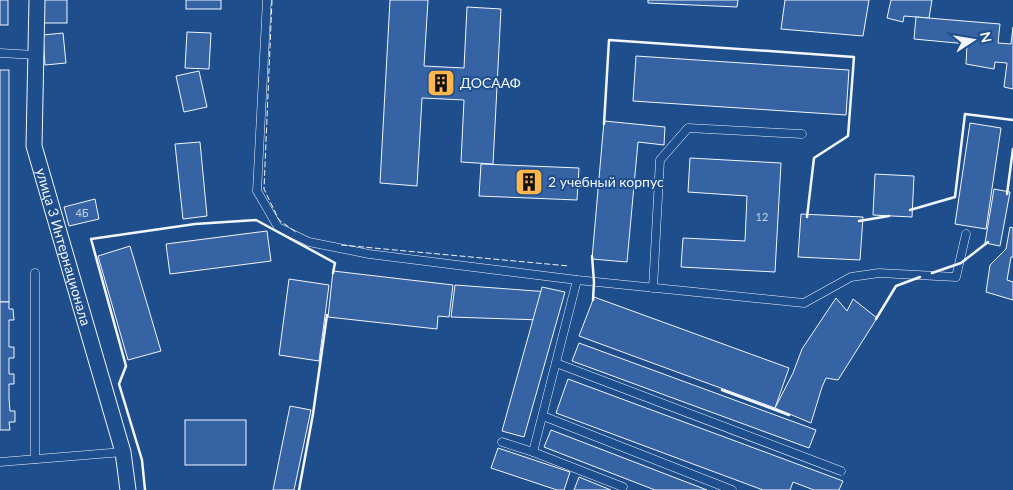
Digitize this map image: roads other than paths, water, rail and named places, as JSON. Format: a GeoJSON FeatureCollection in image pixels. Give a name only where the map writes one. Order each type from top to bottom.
{"type":"FeatureCollection","features":[{"type":"Feature","properties":{"kind":"street","name":"улица 3 Интернационала"},"geometry":{"type":"LineString","coordinates":[[37,0],[34,146],[123,452],[128,490]]}},
{"type":"Feature","properties":{"kind":"lane"},"geometry":{"type":"LineString","coordinates":[[268,0],[257,191],[278,227],[308,242],[369,254],[577,280],[804,304],[851,277],[879,273],[956,277],[966,234]]}},
{"type":"Feature","properties":{"kind":"lane"},"geometry":{"type":"LineString","coordinates":[[0,54],[36,55]]}},
{"type":"Feature","properties":{"kind":"lane"},"geometry":{"type":"LineString","coordinates":[[653,288],[660,160],[688,128],[802,134]]}},
{"type":"Feature","properties":{"kind":"lane"},"geometry":{"type":"LineString","coordinates":[[35,273],[35,459]]}},
{"type":"Feature","properties":{"kind":"lane"},"geometry":{"type":"LineString","coordinates":[[533,452],[577,280]]}},
{"type":"Feature","properties":{"kind":"lane"},"geometry":{"type":"LineString","coordinates":[[556,363],[841,472]]}},
{"type":"Feature","properties":{"kind":"lane"},"geometry":{"type":"LineString","coordinates":[[543,416],[732,490]]}},
{"type":"Feature","properties":{"kind":"lane"},"geometry":{"type":"LineString","coordinates":[[502,442],[623,487]]}},
{"type":"Feature","properties":{"kind":"lane"},"geometry":{"type":"LineString","coordinates":[[0,462],[123,452]]}},
{"type":"Feature","properties":{"kind":"place","name":"ДОСААФ"},"geometry":{"type":"Point","coordinates":[441,83]}},
{"type":"Feature","properties":{"kind":"place","name":"2 учебный корпус"},"geometry":{"type":"Point","coordinates":[529,182]}}]}
